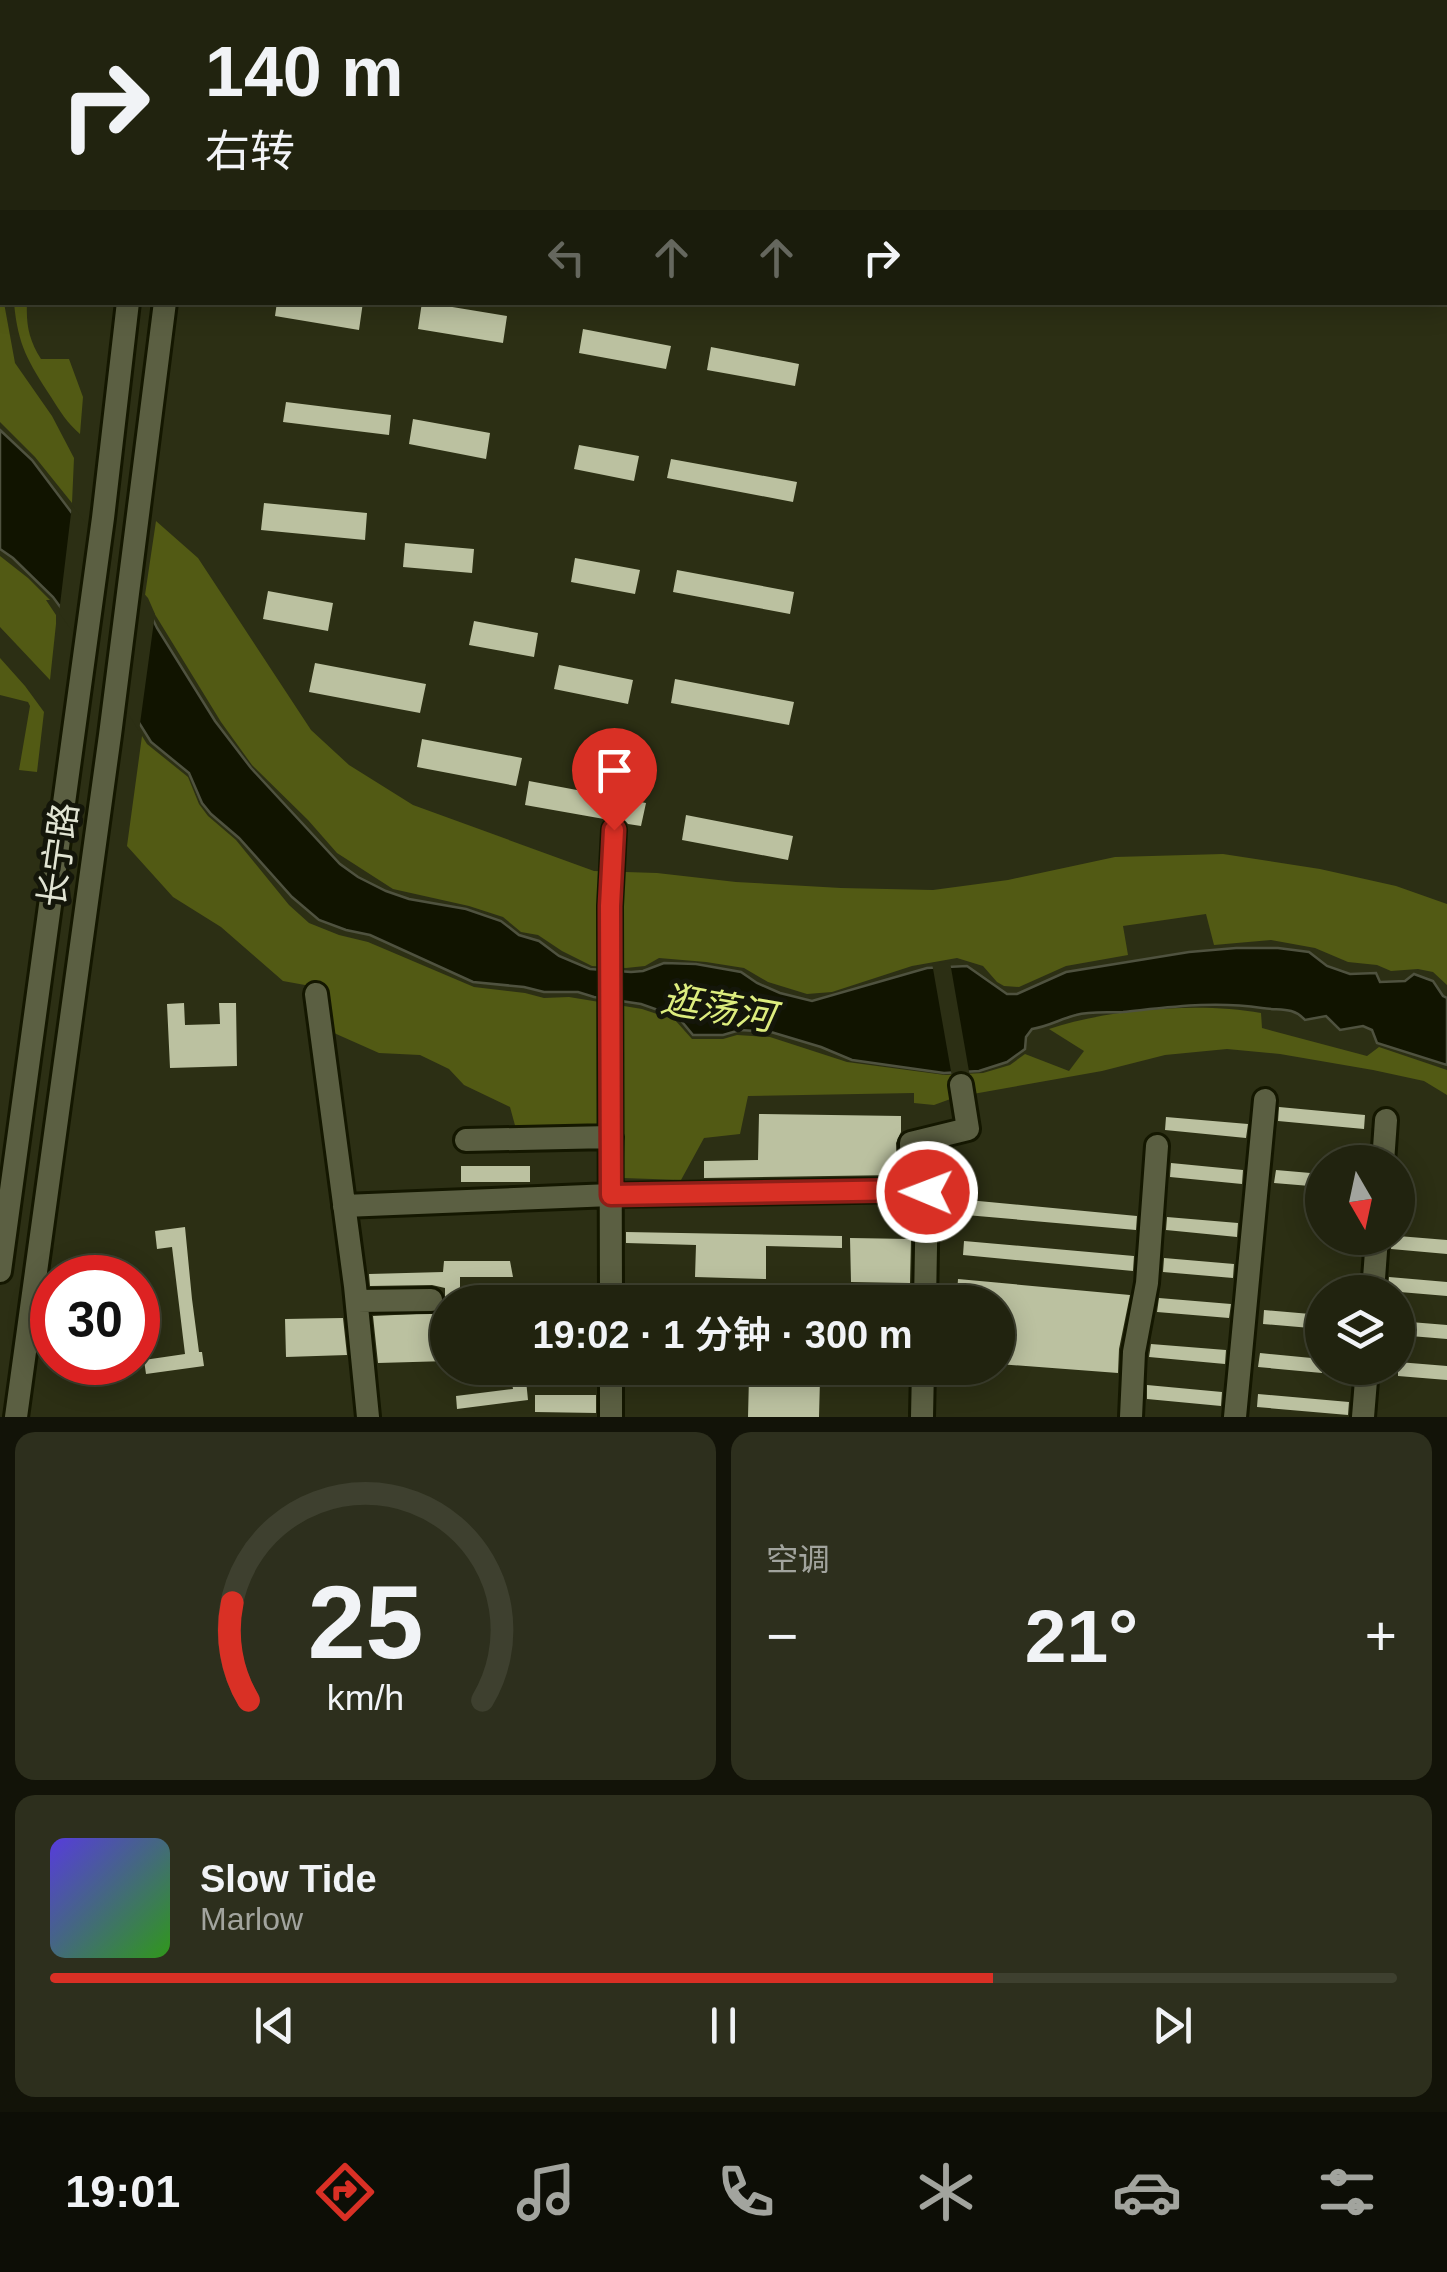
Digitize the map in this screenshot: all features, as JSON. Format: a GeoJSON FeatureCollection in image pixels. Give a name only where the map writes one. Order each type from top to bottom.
{"type":"FeatureCollection","features":[{"type":"Feature","properties":{"kind":"street","name":"长宁路"},"geometry":{"type":"LineString","coordinates":[[0,1271],[80,696],[128,305]]}},
{"type":"Feature","properties":{"kind":"street","name":"长宁路"},"geometry":{"type":"LineString","coordinates":[[39,1255],[134,558],[164,305]]}},
{"type":"Feature","properties":{"kind":"street"},"geometry":{"type":"LineString","coordinates":[[611,1285],[610,929],[614,830]]}},
{"type":"Feature","properties":{"kind":"street"},"geometry":{"type":"LineString","coordinates":[[316,994],[357,1301],[368,1417]]}},
{"type":"Feature","properties":{"kind":"street"},"geometry":{"type":"LineString","coordinates":[[912,1190],[911,1143],[968,1129],[961,1085]]}},
{"type":"Feature","properties":{"kind":"street"},"geometry":{"type":"LineString","coordinates":[[1235,1417],[1265,1100]]}},
{"type":"Feature","properties":{"kind":"street"},"geometry":{"type":"LineString","coordinates":[[1384,1145],[1386,1120]]}},
{"type":"Feature","properties":{"kind":"street"},"geometry":{"type":"LineString","coordinates":[[466,1140],[611,1137]]}},
{"type":"Feature","properties":{"kind":"street"},"geometry":{"type":"LineString","coordinates":[[1132,1417],[1134,1352],[1146,1282],[1157,1146]]}},
{"type":"Feature","properties":{"kind":"street"},"geometry":{"type":"LineString","coordinates":[[344,1206],[611,1195],[927,1192],[924,1285]]}},
{"type":"Feature","properties":{"kind":"street"},"geometry":{"type":"LineString","coordinates":[[1,1261],[5,1274],[16,1280],[30,1277]]}},
{"type":"Feature","properties":{"kind":"street"},"geometry":{"type":"LineString","coordinates":[[357,1301],[430,1300]]}},
{"type":"Feature","properties":{"kind":"street","name":"长宁路"},"geometry":{"type":"LineString","coordinates":[[16,1417],[30,1320]]}},
{"type":"Feature","properties":{"kind":"street"},"geometry":{"type":"LineString","coordinates":[[611,1385],[611,1417]]}},
{"type":"Feature","properties":{"kind":"street"},"geometry":{"type":"LineString","coordinates":[[922,1417],[923,1385]]}},
{"type":"Feature","properties":{"kind":"street"},"geometry":{"type":"LineString","coordinates":[[1363,1417],[1366,1385]]}},
{"type":"Feature","properties":{"kind":"green space"},"geometry":{"type":"Polygon","coordinates":[[[0,305],[4,305],[15,363],[52,416],[74,458],[72,503],[0,422],[0,305]]]}},
{"type":"Feature","properties":{"kind":"green space"},"geometry":{"type":"Polygon","coordinates":[[[14,305],[27,305],[29,332],[41,359],[69,359],[83,397],[80,434],[30,363],[18,331],[14,305]]]}},
{"type":"Feature","properties":{"kind":"green space"},"geometry":{"type":"Polygon","coordinates":[[[156,521],[198,558],[311,730],[349,765],[413,805],[594,871],[841,888],[933,890],[1008,880],[1115,857],[1223,854],[1320,869],[1396,886],[1447,904],[1447,985],[1433,972],[1391,971],[1377,965],[1348,962],[1315,948],[1271,940],[1214,945],[1206,914],[1123,926],[1128,955],[1066,966],[1019,987],[1004,986],[983,966],[957,958],[912,966],[832,992],[807,994],[768,982],[744,968],[706,962],[659,958],[645,966],[592,966],[538,935],[521,932],[503,917],[393,889],[337,853],[252,765],[148,603],[145,595],[156,521]]]}},
{"type":"Feature","properties":{"kind":"green space"},"geometry":{"type":"Polygon","coordinates":[[[0,556],[50,600],[46,600],[56,615],[56,624],[50,680],[0,627],[0,556]]]}},
{"type":"Feature","properties":{"kind":"green space"},"geometry":{"type":"Polygon","coordinates":[[[0,658],[44,712],[37,772],[19,770],[30,706],[28,702],[0,695],[0,658]]]}},
{"type":"Feature","properties":{"kind":"green space"},"geometry":{"type":"Polygon","coordinates":[[[142,736],[188,777],[208,816],[236,840],[289,905],[309,923],[368,942],[474,987],[642,1009],[675,1020],[692,1039],[770,1037],[847,1062],[945,1075],[983,1073],[1010,1065],[1025,1054],[1069,1071],[1084,1051],[1049,1029],[1073,1022],[1154,1009],[1237,1010],[1261,1013],[1262,1028],[1367,1056],[1379,1047],[1447,1070],[1447,1095],[1424,1081],[1373,1070],[1227,1049],[1165,1055],[1102,1071],[956,1097],[934,1105],[914,1103],[914,1093],[748,1096],[740,1134],[704,1138],[681,1180],[623,1178],[625,1136],[516,1129],[510,1107],[464,1085],[449,1069],[420,1055],[379,1053],[334,1033],[329,1000],[305,985],[283,981],[221,927],[173,897],[127,846],[142,736]]]}},
{"type":"Feature","properties":{"kind":"water","name":"逛荡河"},"geometry":{"type":"Polygon","coordinates":[[[0,430],[32,460],[114,569],[144,601],[215,721],[251,768],[340,864],[386,891],[501,921],[519,935],[539,941],[559,956],[590,969],[631,972],[664,963],[696,964],[741,972],[780,993],[812,1001],[927,968],[967,966],[1007,994],[1017,994],[1066,972],[1189,952],[1278,948],[1309,952],[1327,966],[1350,974],[1376,973],[1380,982],[1405,981],[1414,974],[1433,981],[1447,998],[1447,1065],[1377,1043],[1372,1030],[1363,1026],[1340,1030],[1326,1016],[1305,1020],[1285,1010],[1209,1005],[1076,1015],[1032,1029],[1026,1037],[1025,1049],[1007,1062],[979,1071],[944,1073],[852,1060],[771,1032],[740,1030],[723,1035],[693,1035],[678,1017],[641,1004],[578,992],[544,992],[473,982],[370,935],[319,920],[211,814],[189,773],[151,742],[105,668],[53,597],[0,549],[0,430]]]}},
{"type":"Feature","properties":{"kind":"pier"},"geometry":{"type":"Polygon","coordinates":[[[72,505],[148,598],[155,614],[139,731],[59,613],[72,505]]]}},
{"type":"Feature","properties":{"kind":"pier"},"geometry":{"type":"Polygon","coordinates":[[[950,962],[970,1077],[952,1077],[932,963],[950,962]]]}},
{"type":"Feature","properties":{"kind":"building"},"geometry":{"type":"Polygon","coordinates":[[[277,305],[363,305],[359,330],[275,316],[277,305]]]}},
{"type":"Feature","properties":{"kind":"building"},"geometry":{"type":"Polygon","coordinates":[[[422,305],[507,316],[503,343],[418,329],[422,305]]]}},
{"type":"Feature","properties":{"kind":"building"},"geometry":{"type":"Polygon","coordinates":[[[583,329],[671,346],[666,369],[579,353],[583,329]]]}},
{"type":"Feature","properties":{"kind":"building"},"geometry":{"type":"Polygon","coordinates":[[[711,347],[799,364],[795,386],[707,370],[711,347]]]}},
{"type":"Feature","properties":{"kind":"building"},"geometry":{"type":"Polygon","coordinates":[[[286,402],[391,415],[389,435],[283,422],[286,402]]]}},
{"type":"Feature","properties":{"kind":"building"},"geometry":{"type":"Polygon","coordinates":[[[413,419],[490,433],[486,459],[409,444],[413,419]]]}},
{"type":"Feature","properties":{"kind":"building"},"geometry":{"type":"Polygon","coordinates":[[[579,445],[639,456],[634,481],[574,469],[579,445]]]}},
{"type":"Feature","properties":{"kind":"building"},"geometry":{"type":"Polygon","coordinates":[[[671,459],[797,482],[793,502],[667,478],[671,459]]]}},
{"type":"Feature","properties":{"kind":"building"},"geometry":{"type":"Polygon","coordinates":[[[264,503],[367,513],[365,540],[261,530],[264,503]]]}},
{"type":"Feature","properties":{"kind":"building"},"geometry":{"type":"Polygon","coordinates":[[[405,543],[474,549],[472,573],[403,567],[405,543]]]}},
{"type":"Feature","properties":{"kind":"building"},"geometry":{"type":"Polygon","coordinates":[[[575,558],[640,570],[635,594],[571,582],[575,558]]]}},
{"type":"Feature","properties":{"kind":"building"},"geometry":{"type":"Polygon","coordinates":[[[677,570],[794,592],[790,614],[673,592],[677,570]]]}},
{"type":"Feature","properties":{"kind":"building"},"geometry":{"type":"Polygon","coordinates":[[[268,591],[333,603],[328,631],[263,619],[268,591]]]}},
{"type":"Feature","properties":{"kind":"building"},"geometry":{"type":"Polygon","coordinates":[[[474,621],[538,633],[534,657],[469,645],[474,621]]]}},
{"type":"Feature","properties":{"kind":"building"},"geometry":{"type":"Polygon","coordinates":[[[315,663],[426,684],[420,713],[309,692],[315,663]]]}},
{"type":"Feature","properties":{"kind":"building"},"geometry":{"type":"Polygon","coordinates":[[[559,665],[633,680],[628,704],[554,689],[559,665]]]}},
{"type":"Feature","properties":{"kind":"building"},"geometry":{"type":"Polygon","coordinates":[[[675,679],[794,702],[789,725],[671,703],[675,679]]]}},
{"type":"Feature","properties":{"kind":"building"},"geometry":{"type":"Polygon","coordinates":[[[422,739],[522,758],[516,786],[417,767],[422,739]]]}},
{"type":"Feature","properties":{"kind":"building"},"geometry":{"type":"Polygon","coordinates":[[[529,781],[646,803],[641,826],[628,824],[616,815],[604,819],[525,805],[529,781]]]}},
{"type":"Feature","properties":{"kind":"building"},"geometry":{"type":"Polygon","coordinates":[[[686,815],[793,836],[788,860],[682,840],[686,815]]]}},
{"type":"Feature","properties":{"kind":"building"},"geometry":{"type":"Polygon","coordinates":[[[184,1003],[185,1025],[220,1024],[219,1003],[236,1003],[237,1066],[170,1068],[167,1004],[184,1003]]]}},
{"type":"Feature","properties":{"kind":"building"},"geometry":{"type":"Polygon","coordinates":[[[1279,1107],[1365,1115],[1364,1129],[1278,1121],[1279,1107]]]}},
{"type":"Feature","properties":{"kind":"building"},"geometry":{"type":"Polygon","coordinates":[[[759,1114],[901,1116],[896,1143],[897,1175],[704,1178],[704,1161],[758,1160],[759,1114]]]}},
{"type":"Feature","properties":{"kind":"building"},"geometry":{"type":"Polygon","coordinates":[[[1166,1117],[1248,1124],[1246,1138],[1165,1130],[1166,1117]]]}},
{"type":"Feature","properties":{"kind":"building"},"geometry":{"type":"Polygon","coordinates":[[[1171,1163],[1243,1170],[1242,1184],[1170,1177],[1171,1163]]]}},
{"type":"Feature","properties":{"kind":"building"},"geometry":{"type":"Polygon","coordinates":[[[461,1166],[530,1166],[530,1182],[461,1182],[461,1166]]]}},
{"type":"Feature","properties":{"kind":"building"},"geometry":{"type":"Polygon","coordinates":[[[1276,1170],[1305,1173],[1305,1186],[1274,1183],[1276,1170]]]}},
{"type":"Feature","properties":{"kind":"building"},"geometry":{"type":"Polygon","coordinates":[[[968,1200],[1137,1216],[1136,1230],[966,1215],[968,1200]]]}},
{"type":"Feature","properties":{"kind":"building"},"geometry":{"type":"Polygon","coordinates":[[[1167,1217],[1238,1223],[1237,1237],[1166,1230],[1167,1217]]]}},
{"type":"Feature","properties":{"kind":"building"},"geometry":{"type":"Polygon","coordinates":[[[185,1227],[199,1352],[204,1366],[160,1372],[160,1358],[185,1354],[172,1247],[157,1249],[155,1231],[185,1227]]]}},
{"type":"Feature","properties":{"kind":"building"},"geometry":{"type":"Polygon","coordinates":[[[626,1232],[842,1236],[842,1248],[766,1246],[766,1279],[695,1277],[696,1245],[626,1243],[626,1232]]]}},
{"type":"Feature","properties":{"kind":"building"},"geometry":{"type":"Polygon","coordinates":[[[1415,1237],[1447,1240],[1447,1254],[1415,1251],[1415,1237]]]}},
{"type":"Feature","properties":{"kind":"building"},"geometry":{"type":"Polygon","coordinates":[[[850,1238],[911,1239],[910,1283],[851,1282],[850,1238]]]}},
{"type":"Feature","properties":{"kind":"building"},"geometry":{"type":"Polygon","coordinates":[[[964,1241],[1134,1256],[1133,1271],[963,1255],[964,1241]]]}},
{"type":"Feature","properties":{"kind":"building"},"geometry":{"type":"Polygon","coordinates":[[[1164,1258],[1234,1264],[1233,1278],[1163,1272],[1164,1258]]]}},
{"type":"Feature","properties":{"kind":"building"},"geometry":{"type":"Polygon","coordinates":[[[444,1261],[510,1261],[513,1277],[460,1277],[460,1285],[370,1286],[369,1274],[443,1272],[444,1261]]]}},
{"type":"Feature","properties":{"kind":"building"},"geometry":{"type":"Polygon","coordinates":[[[958,1279],[1130,1295],[1118,1373],[1015,1365],[1015,1285],[958,1285],[958,1279]]]}},
{"type":"Feature","properties":{"kind":"building"},"geometry":{"type":"Polygon","coordinates":[[[1415,1279],[1447,1282],[1447,1296],[1415,1293],[1415,1279]]]}},
{"type":"Feature","properties":{"kind":"building"},"geometry":{"type":"Polygon","coordinates":[[[1159,1298],[1231,1304],[1229,1318],[1157,1312],[1159,1298]]]}},
{"type":"Feature","properties":{"kind":"building"},"geometry":{"type":"Polygon","coordinates":[[[1264,1310],[1305,1314],[1305,1328],[1263,1324],[1264,1310]]]}},
{"type":"Feature","properties":{"kind":"building"},"geometry":{"type":"Polygon","coordinates":[[[430,1314],[430,1362],[378,1363],[373,1316],[430,1314]]]}},
{"type":"Feature","properties":{"kind":"building"},"geometry":{"type":"Polygon","coordinates":[[[343,1318],[347,1355],[286,1357],[285,1319],[343,1318]]]}},
{"type":"Feature","properties":{"kind":"building"},"geometry":{"type":"Polygon","coordinates":[[[1415,1322],[1447,1325],[1447,1339],[1415,1336],[1415,1322]]]}},
{"type":"Feature","properties":{"kind":"building"},"geometry":{"type":"Polygon","coordinates":[[[1151,1344],[1226,1350],[1225,1364],[1149,1357],[1151,1344]]]}},
{"type":"Feature","properties":{"kind":"building"},"geometry":{"type":"Polygon","coordinates":[[[1260,1353],[1305,1357],[1305,1371],[1258,1367],[1260,1353]]]}},
{"type":"Feature","properties":{"kind":"building"},"geometry":{"type":"Polygon","coordinates":[[[1415,1363],[1447,1366],[1447,1380],[1415,1377],[1415,1363]]]}},
{"type":"Feature","properties":{"kind":"building"},"geometry":{"type":"Polygon","coordinates":[[[512,1385],[526,1385],[528,1400],[457,1409],[456,1396],[513,1389],[512,1385]]]}},
{"type":"Feature","properties":{"kind":"building"},"geometry":{"type":"Polygon","coordinates":[[[749,1385],[820,1385],[819,1417],[748,1417],[749,1385]]]}},
{"type":"Feature","properties":{"kind":"building"},"geometry":{"type":"Polygon","coordinates":[[[1147,1385],[1222,1392],[1221,1406],[1147,1399],[1147,1385]]]}},
{"type":"Feature","properties":{"kind":"building"},"geometry":{"type":"Polygon","coordinates":[[[1258,1394],[1349,1402],[1348,1415],[1257,1407],[1258,1394]]]}},
{"type":"Feature","properties":{"kind":"building"},"geometry":{"type":"Polygon","coordinates":[[[535,1395],[596,1395],[596,1413],[535,1412],[535,1395]]]}},
{"type":"Feature","properties":{"kind":"route"},"geometry":{"type":"LineString","coordinates":[[614,830],[610,906],[611,1195],[927,1192]]}}]}
